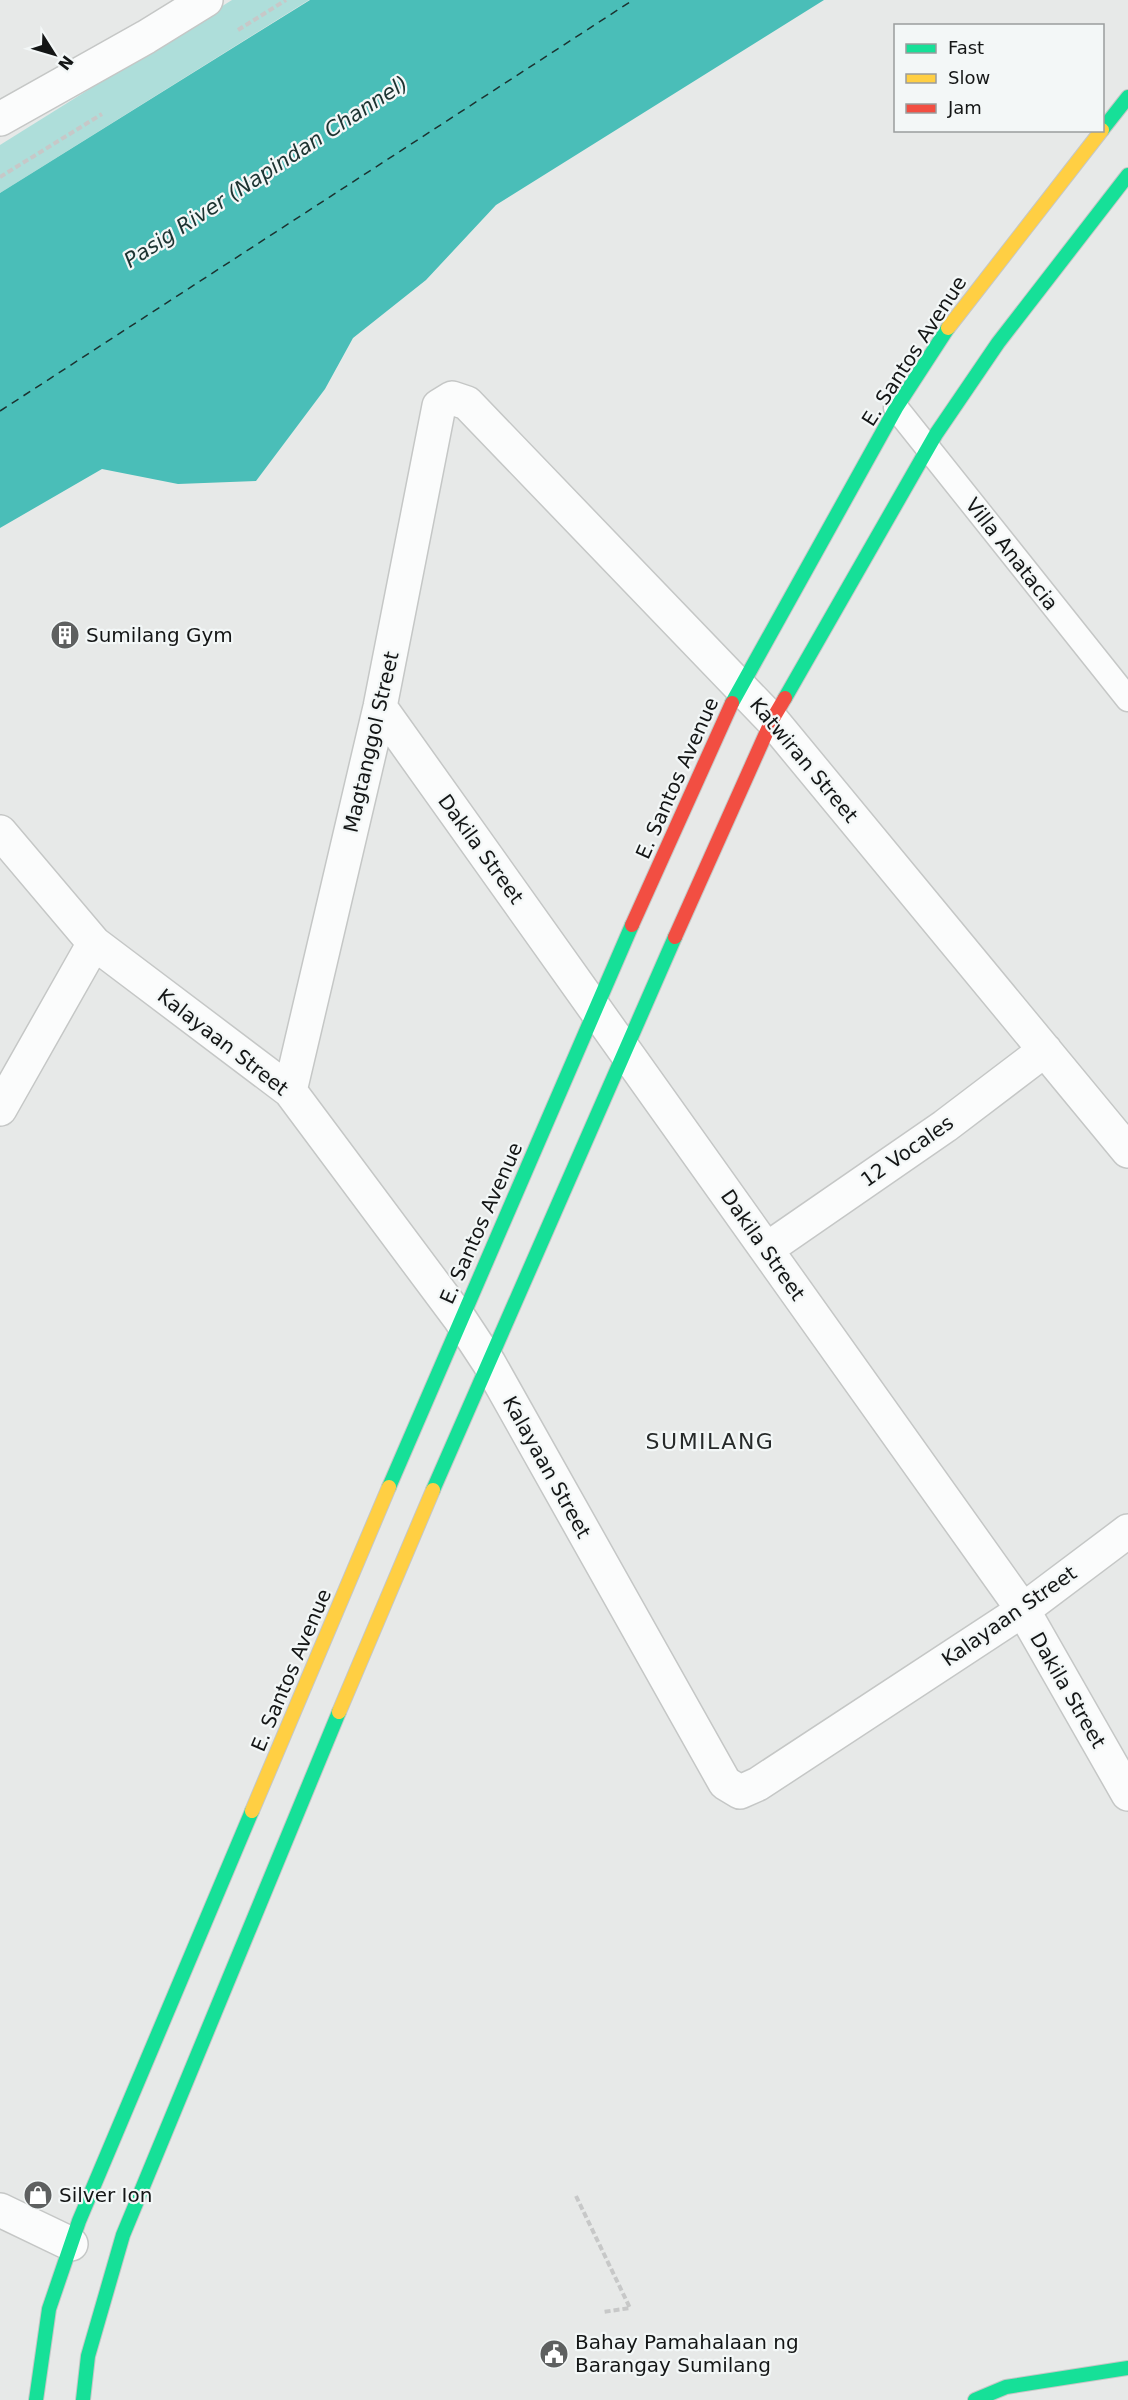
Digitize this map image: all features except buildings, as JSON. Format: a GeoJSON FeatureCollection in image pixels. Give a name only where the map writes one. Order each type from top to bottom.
{"type":"FeatureCollection","features":[{"type":"Feature","properties":{"kind":"street"},"geometry":{"type":"LineString","coordinates":[[0,119],[146,37],[206,0]]}},
{"type":"Feature","properties":{"kind":"street","name":"E. Santos Avenue"},"geometry":{"type":"LineString","coordinates":[[1104,127],[1128,97]]}},
{"type":"Feature","properties":{"kind":"street","name":"E. Santos Avenue"},"geometry":{"type":"LineString","coordinates":[[36,2400],[49,2309],[79,2221],[460,1318],[595,1008],[740,686],[896,408],[959,312],[1100,132]]}},
{"type":"Feature","properties":{"kind":"street"},"geometry":{"type":"LineString","coordinates":[[83,2400],[88,2356],[123,2235],[385,1600],[772,720],[928,448],[998,343],[1128,175]]}},
{"type":"Feature","properties":{"kind":"street","name":"Katwiran Street"},"geometry":{"type":"LineString","coordinates":[[452,398],[467,403],[772,720],[1128,1150]]}},
{"type":"Feature","properties":{"kind":"street","name":"Magtanggol Street"},"geometry":{"type":"LineString","coordinates":[[290,1092],[380,707],[439,406],[452,398]]}},
{"type":"Feature","properties":{"kind":"street","name":"Dakila Street"},"geometry":{"type":"LineString","coordinates":[[380,707],[1023,1610],[1128,1794]]}},
{"type":"Feature","properties":{"kind":"street","name":"Kalayaan Street"},"geometry":{"type":"LineString","coordinates":[[0,832],[94,943],[290,1092],[460,1318],[489,1363],[725,1783],[740,1792],[758,1784],[1023,1610],[1128,1531]]}},
{"type":"Feature","properties":{"kind":"street"},"geometry":{"type":"LineString","coordinates":[[0,1109],[94,943]]}},
{"type":"Feature","properties":{"kind":"street","name":"12 Vocales"},"geometry":{"type":"LineString","coordinates":[[767,1249],[945,1126],[1045,1050]]}},
{"type":"Feature","properties":{"kind":"street"},"geometry":{"type":"LineString","coordinates":[[0,2210],[71,2244]]}},
{"type":"Feature","properties":{"kind":"street"},"geometry":{"type":"LineString","coordinates":[[975,2400],[1006,2387],[1128,2368]]}},
{"type":"Feature","properties":{"kind":"lane","name":"Villa Anatacia"},"geometry":{"type":"LineString","coordinates":[[896,408],[1128,699]]}},
{"type":"Feature","properties":{"kind":"path"},"geometry":{"type":"LineString","coordinates":[[576,2196],[630,2308],[603,2312]]}},
{"type":"Feature","properties":{"kind":"shaded area"},"geometry":{"type":"Polygon","coordinates":[[[232,0],[309,0],[0,193],[0,145],[232,0]]]}},
{"type":"Feature","properties":{"kind":"water","name":"Pasig River (Napindan Channel)"},"geometry":{"type":"Polygon","coordinates":[[[310,0],[824,0],[496,205],[426,280],[353,338],[325,389],[256,481],[178,484],[102,469],[0,528],[0,193],[310,0]]]}},
{"type":"Feature","properties":{"kind":"ferry route"},"geometry":{"type":"LineString","coordinates":[[0,411],[633,0]]}},
{"type":"Feature","properties":{"kind":"traffic: fast"},"geometry":{"type":"LineString","coordinates":[[1104,127],[1128,97]]}},
{"type":"Feature","properties":{"kind":"traffic: fast"},"geometry":{"type":"LineString","coordinates":[[785,698],[936,434],[998,343],[1128,175]]}},
{"type":"Feature","properties":{"kind":"traffic: fast"},"geometry":{"type":"LineString","coordinates":[[732,703],[896,408],[948,328]]}},
{"type":"Feature","properties":{"kind":"traffic: fast"},"geometry":{"type":"LineString","coordinates":[[389,1487],[632,925]]}},
{"type":"Feature","properties":{"kind":"traffic: fast"},"geometry":{"type":"LineString","coordinates":[[433,1490],[675,937]]}},
{"type":"Feature","properties":{"kind":"traffic: fast"},"geometry":{"type":"LineString","coordinates":[[83,2400],[88,2356],[123,2235],[339,1712]]}},
{"type":"Feature","properties":{"kind":"traffic: fast"},"geometry":{"type":"LineString","coordinates":[[36,2400],[49,2309],[79,2221],[252,1811]]}},
{"type":"Feature","properties":{"kind":"traffic: fast"},"geometry":{"type":"LineString","coordinates":[[975,2400],[1006,2387],[1128,2368]]}},
{"type":"Feature","properties":{"kind":"traffic: slow"},"geometry":{"type":"LineString","coordinates":[[948,328],[1100,132]]}},
{"type":"Feature","properties":{"kind":"traffic: slow"},"geometry":{"type":"LineString","coordinates":[[252,1811],[389,1487]]}},
{"type":"Feature","properties":{"kind":"traffic: slow"},"geometry":{"type":"LineString","coordinates":[[339,1712],[433,1490]]}},
{"type":"Feature","properties":{"kind":"traffic: jam"},"geometry":{"type":"LineString","coordinates":[[675,937],[772,720],[785,698]]}},
{"type":"Feature","properties":{"kind":"traffic: jam"},"geometry":{"type":"LineString","coordinates":[[632,925],[732,703]]}},
{"type":"Feature","properties":{"kind":"place","name":"Sumilang Gym"},"geometry":{"type":"Point","coordinates":[65,635]}},
{"type":"Feature","properties":{"kind":"place","name":"Silver Ion"},"geometry":{"type":"Point","coordinates":[38,2195]}},
{"type":"Feature","properties":{"kind":"place","name":"Bahay Pamahalaan ng Barangay Sumilang"},"geometry":{"type":"Point","coordinates":[554,2354]}},
{"type":"Feature","properties":{"kind":"district","name":"SUMILANG"},"geometry":{"type":"Point","coordinates":[710,1441]}}]}
